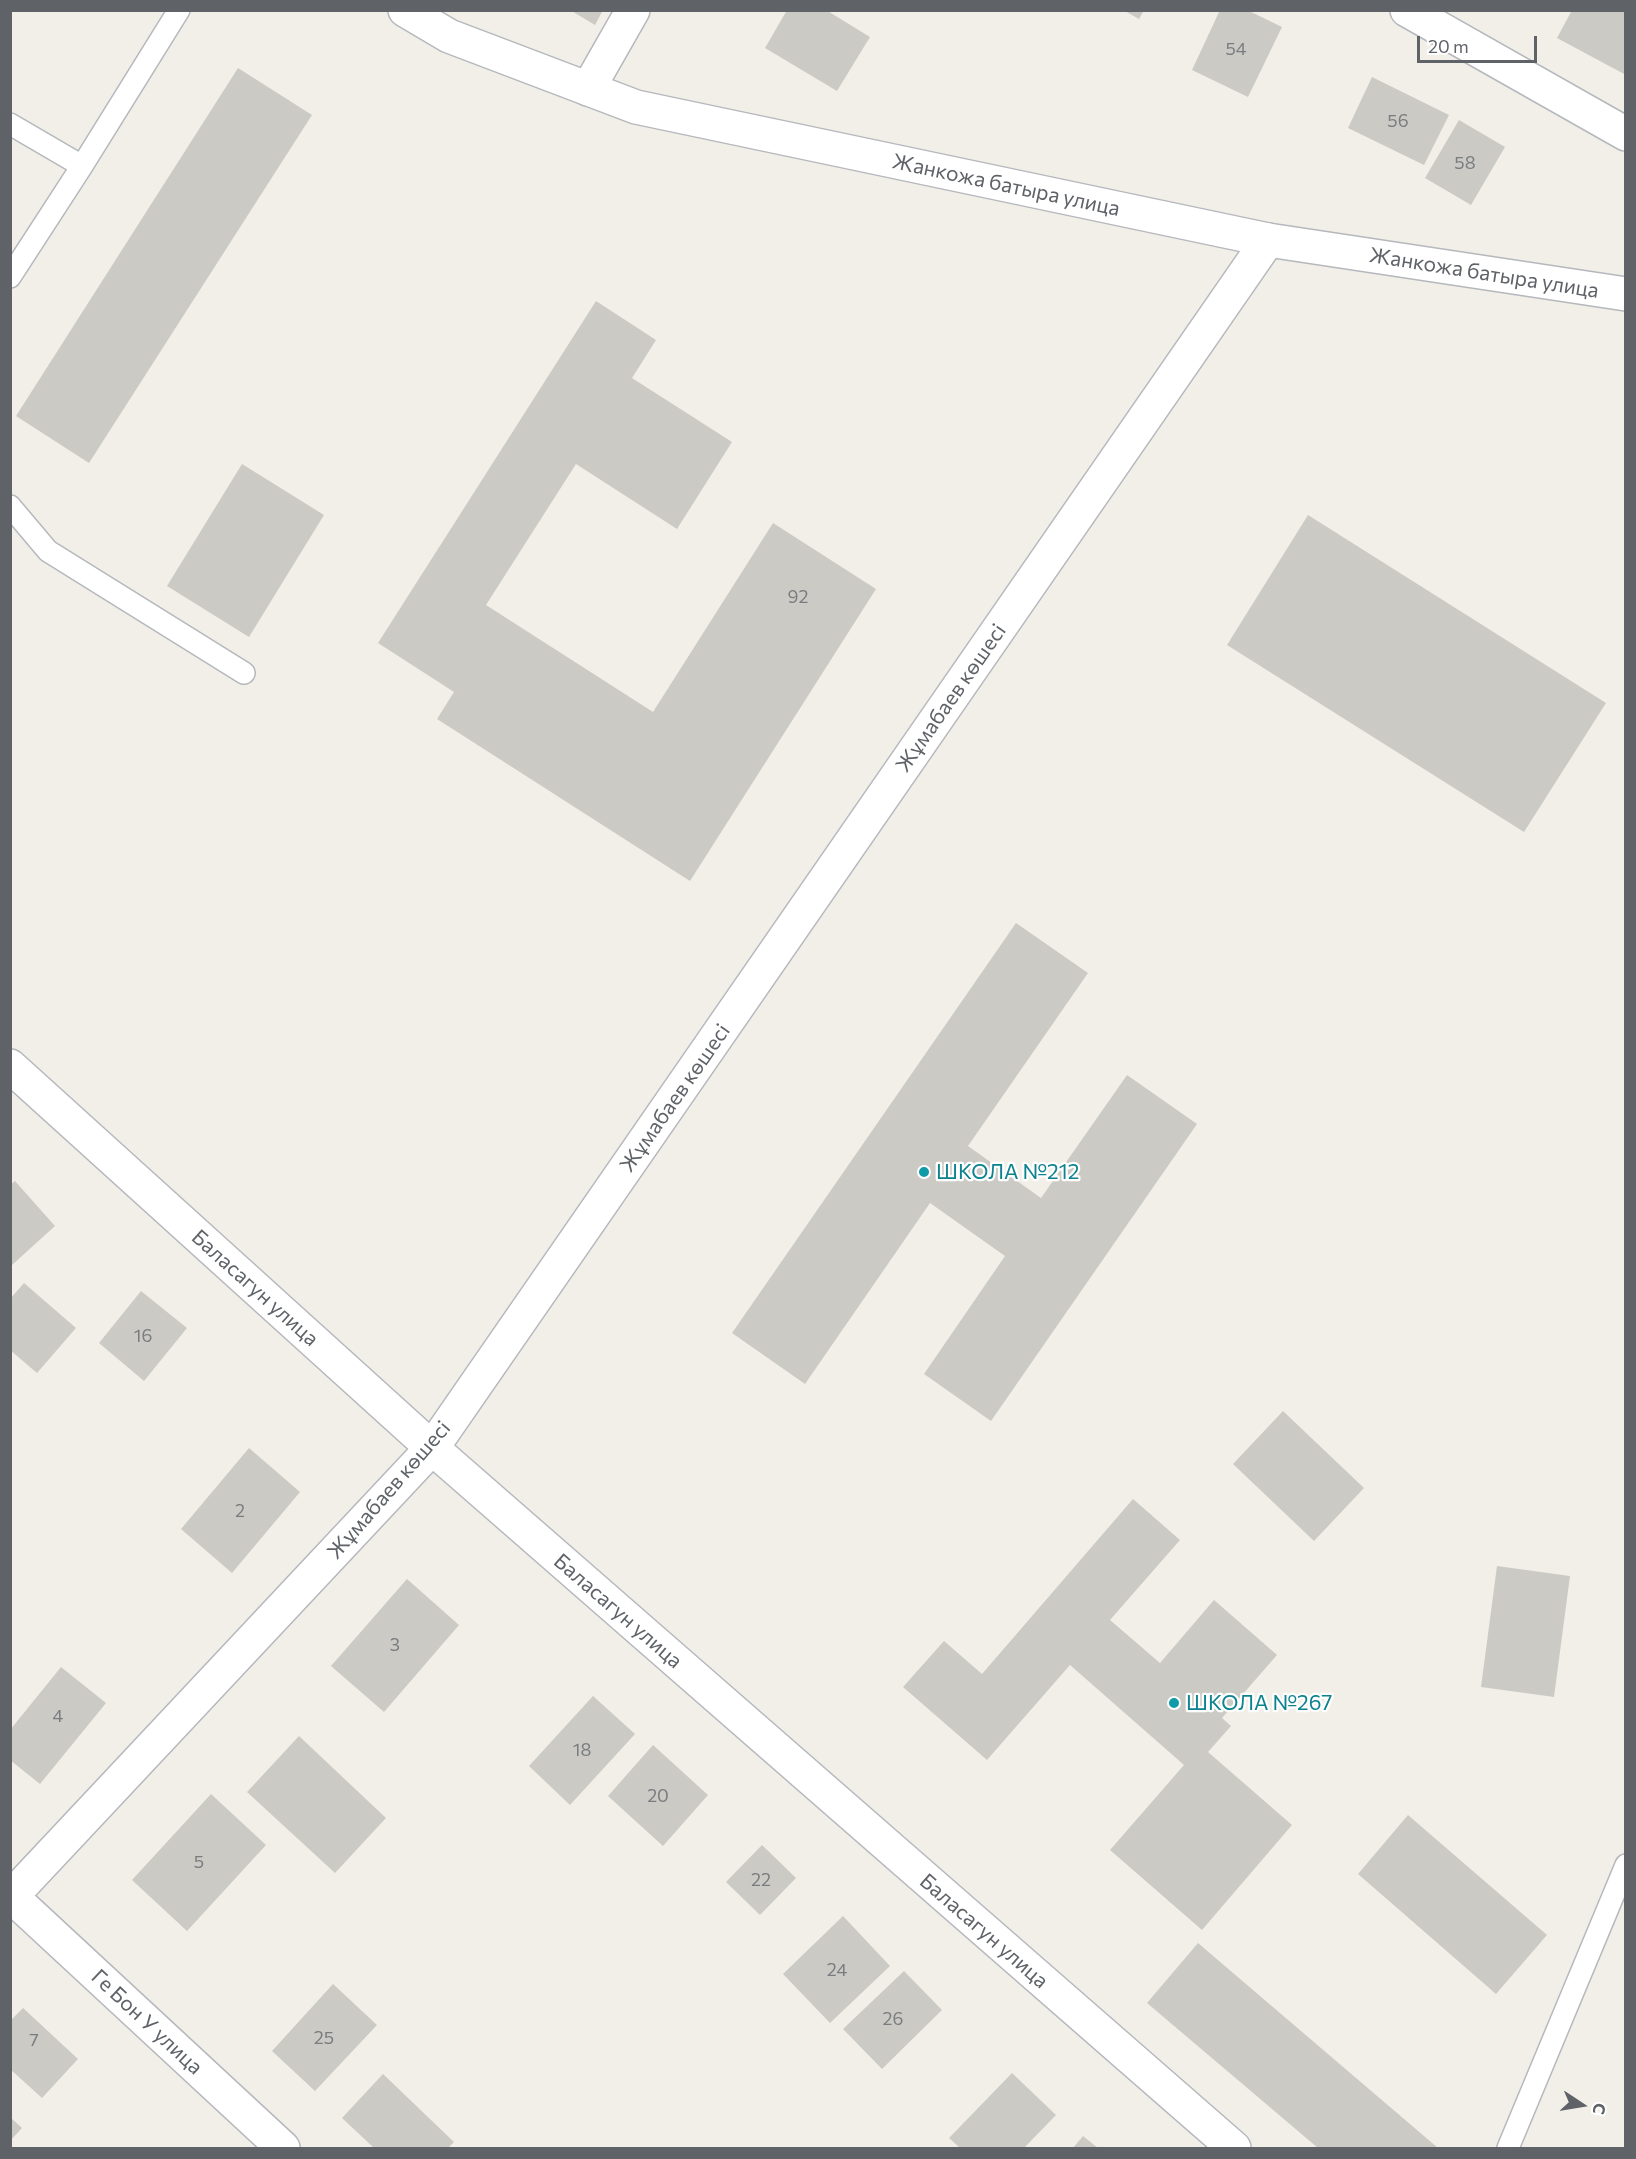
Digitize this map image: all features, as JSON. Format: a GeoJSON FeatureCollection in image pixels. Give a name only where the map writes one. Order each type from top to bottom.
{"type":"FeatureCollection","features":[{"type":"Feature","properties":{"kind":"street","name":"Жанкожа батыра улица"},"geometry":{"type":"LineString","coordinates":[[405,10],[449,36],[636,106],[1268,240],[1626,294]]}},
{"type":"Feature","properties":{"kind":"street"},"geometry":{"type":"LineString","coordinates":[[588,89],[633,10]]}},
{"type":"Feature","properties":{"kind":"street"},"geometry":{"type":"LineString","coordinates":[[1407,10],[1626,134]]}},
{"type":"Feature","properties":{"kind":"street","name":"Жұмабаев көшесі"},"geometry":{"type":"LineString","coordinates":[[11,1896],[432,1448],[1268,240]]}},
{"type":"Feature","properties":{"kind":"street","name":"Баласагун улица"},"geometry":{"type":"LineString","coordinates":[[10,1066],[432,1448],[1234,2148]]}},
{"type":"Feature","properties":{"kind":"street","name":"Ге Бон У улица"},"geometry":{"type":"LineString","coordinates":[[11,1896],[283,2148]]}},
{"type":"Feature","properties":{"kind":"lane"},"geometry":{"type":"LineString","coordinates":[[10,277],[179,10]]}},
{"type":"Feature","properties":{"kind":"lane"},"geometry":{"type":"LineString","coordinates":[[10,124],[82,166]]}},
{"type":"Feature","properties":{"kind":"lane"},"geometry":{"type":"LineString","coordinates":[[10,506],[48,551],[244,673]]}},
{"type":"Feature","properties":{"kind":"lane"},"geometry":{"type":"LineString","coordinates":[[1508,2148],[1626,1865]]}},
{"type":"Feature","properties":{"kind":"building"},"geometry":{"type":"Polygon","coordinates":[[[570,10],[603,10],[595,25],[570,10]]]}},
{"type":"Feature","properties":{"kind":"building"},"geometry":{"type":"Polygon","coordinates":[[[787,10],[826,10],[870,37],[837,91],[765,48],[787,10]]]}},
{"type":"Feature","properties":{"kind":"building"},"geometry":{"type":"Polygon","coordinates":[[[1123,10],[1144,10],[1139,19],[1123,10]]]}},
{"type":"Feature","properties":{"kind":"building"},"geometry":{"type":"Polygon","coordinates":[[[1220,10],[1247,10],[1282,27],[1248,97],[1192,70],[1220,10]]]}},
{"type":"Feature","properties":{"kind":"building"},"geometry":{"type":"Polygon","coordinates":[[[1572,10],[1626,10],[1626,75],[1557,38],[1572,10]]]}},
{"type":"Feature","properties":{"kind":"building"},"geometry":{"type":"Polygon","coordinates":[[[238,68],[312,115],[89,463],[16,416],[238,68]]]}},
{"type":"Feature","properties":{"kind":"building"},"geometry":{"type":"Polygon","coordinates":[[[1372,77],[1449,115],[1424,165],[1348,128],[1372,77]]]}},
{"type":"Feature","properties":{"kind":"building"},"geometry":{"type":"Polygon","coordinates":[[[1459,120],[1505,147],[1471,205],[1425,178],[1459,120]]]}},
{"type":"Feature","properties":{"kind":"building"},"geometry":{"type":"Polygon","coordinates":[[[596,301],[656,340],[632,378],[732,442],[677,529],[576,464],[486,605],[653,712],[773,523],[876,589],[690,881],[437,719],[454,692],[378,643],[596,301]]]}},
{"type":"Feature","properties":{"kind":"building"},"geometry":{"type":"Polygon","coordinates":[[[242,464],[324,515],[249,637],[167,586],[242,464]]]}},
{"type":"Feature","properties":{"kind":"building"},"geometry":{"type":"Polygon","coordinates":[[[1308,515],[1606,703],[1524,832],[1227,645],[1308,515]]]}},
{"type":"Feature","properties":{"kind":"building","name":"ШКОЛА №212"},"geometry":{"type":"Polygon","coordinates":[[[1016,923],[1088,973],[968,1146],[1041,1198],[1127,1075],[1197,1124],[991,1421],[924,1374],[1005,1256],[930,1203],[805,1384],[732,1333],[1016,923]]]}},
{"type":"Feature","properties":{"kind":"building"},"geometry":{"type":"Polygon","coordinates":[[[15,1181],[55,1226],[12,1265],[10,1263],[10,1185],[15,1181]]]}},
{"type":"Feature","properties":{"kind":"building"},"geometry":{"type":"Polygon","coordinates":[[[24,1283],[76,1328],[37,1373],[10,1350],[10,1299],[24,1283]]]}},
{"type":"Feature","properties":{"kind":"building"},"geometry":{"type":"Polygon","coordinates":[[[141,1291],[187,1328],[144,1381],[99,1343],[141,1291]]]}},
{"type":"Feature","properties":{"kind":"building"},"geometry":{"type":"Polygon","coordinates":[[[1283,1411],[1364,1488],[1314,1541],[1233,1464],[1283,1411]]]}},
{"type":"Feature","properties":{"kind":"building"},"geometry":{"type":"Polygon","coordinates":[[[249,1448],[300,1492],[232,1573],[181,1529],[249,1448]]]}},
{"type":"Feature","properties":{"kind":"building","name":"ШКОЛА №267"},"geometry":{"type":"Polygon","coordinates":[[[1133,1499],[1180,1540],[1110,1620],[1160,1663],[1214,1600],[1277,1655],[1222,1718],[1231,1726],[1208,1752],[1292,1825],[1202,1930],[1110,1850],[1184,1765],[1070,1665],[987,1760],[903,1687],[944,1641],[982,1674],[1133,1499]]]}},
{"type":"Feature","properties":{"kind":"building"},"geometry":{"type":"Polygon","coordinates":[[[1497,1566],[1570,1576],[1554,1697],[1481,1687],[1497,1566]]]}},
{"type":"Feature","properties":{"kind":"building"},"geometry":{"type":"Polygon","coordinates":[[[407,1579],[459,1625],[384,1712],[331,1666],[407,1579]]]}},
{"type":"Feature","properties":{"kind":"building"},"geometry":{"type":"Polygon","coordinates":[[[61,1667],[106,1703],[40,1784],[10,1760],[10,1730],[61,1667]]]}},
{"type":"Feature","properties":{"kind":"building"},"geometry":{"type":"Polygon","coordinates":[[[593,1696],[635,1734],[570,1805],[529,1766],[593,1696]]]}},
{"type":"Feature","properties":{"kind":"building"},"geometry":{"type":"Polygon","coordinates":[[[299,1736],[386,1818],[335,1873],[247,1792],[299,1736]]]}},
{"type":"Feature","properties":{"kind":"building"},"geometry":{"type":"Polygon","coordinates":[[[653,1745],[708,1795],[663,1846],[608,1796],[653,1745]]]}},
{"type":"Feature","properties":{"kind":"building"},"geometry":{"type":"Polygon","coordinates":[[[211,1794],[266,1845],[187,1931],[132,1880],[211,1794]]]}},
{"type":"Feature","properties":{"kind":"building"},"geometry":{"type":"Polygon","coordinates":[[[1408,1815],[1547,1935],[1496,1994],[1358,1874],[1408,1815]]]}},
{"type":"Feature","properties":{"kind":"building"},"geometry":{"type":"Polygon","coordinates":[[[762,1845],[796,1878],[760,1915],[726,1882],[762,1845]]]}},
{"type":"Feature","properties":{"kind":"building"},"geometry":{"type":"Polygon","coordinates":[[[843,1916],[890,1966],[830,2023],[783,1974],[843,1916]]]}},
{"type":"Feature","properties":{"kind":"building"},"geometry":{"type":"Polygon","coordinates":[[[1198,1943],[1438,2148],[1318,2148],[1147,2003],[1198,1943]]]}},
{"type":"Feature","properties":{"kind":"building"},"geometry":{"type":"Polygon","coordinates":[[[904,1971],[942,2010],[882,2069],[843,2029],[904,1971]]]}},
{"type":"Feature","properties":{"kind":"building"},"geometry":{"type":"Polygon","coordinates":[[[333,1984],[377,2025],[315,2091],[272,2051],[333,1984]]]}},
{"type":"Feature","properties":{"kind":"building"},"geometry":{"type":"Polygon","coordinates":[[[23,2008],[78,2059],[42,2098],[10,2069],[10,2021],[23,2008]]]}},
{"type":"Feature","properties":{"kind":"building"},"geometry":{"type":"Polygon","coordinates":[[[1012,2073],[1056,2115],[1024,2148],[960,2148],[949,2138],[1012,2073]]]}},
{"type":"Feature","properties":{"kind":"building"},"geometry":{"type":"Polygon","coordinates":[[[383,2074],[454,2142],[448,2148],[374,2148],[342,2118],[383,2074]]]}},
{"type":"Feature","properties":{"kind":"building"},"geometry":{"type":"Polygon","coordinates":[[[10,2117],[22,2128],[10,2141],[10,2117]]]}},
{"type":"Feature","properties":{"kind":"building"},"geometry":{"type":"Polygon","coordinates":[[[1083,2136],[1098,2148],[1073,2148],[1083,2136]]]}},
{"type":"Feature","properties":{"kind":"place","name":"ШКОЛА №212"},"geometry":{"type":"Point","coordinates":[924,1172]}},
{"type":"Feature","properties":{"kind":"place","name":"ШКОЛА №267"},"geometry":{"type":"Point","coordinates":[1174,1703]}}]}
